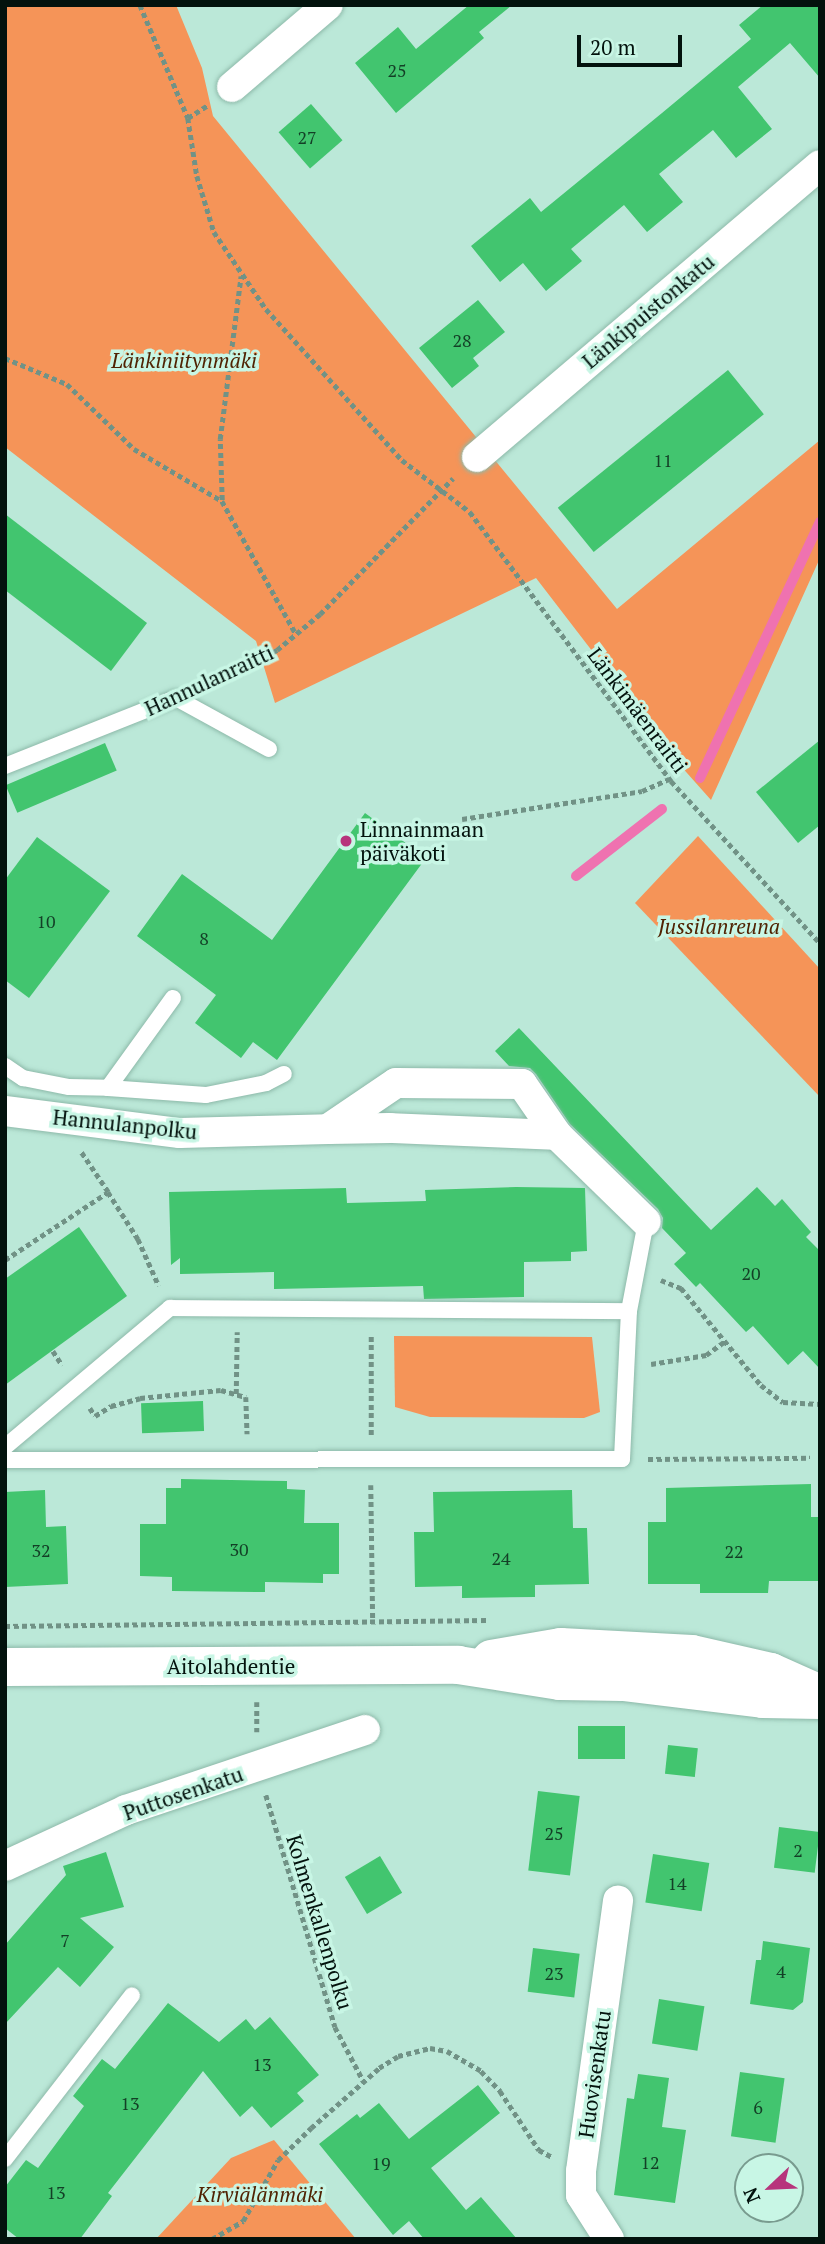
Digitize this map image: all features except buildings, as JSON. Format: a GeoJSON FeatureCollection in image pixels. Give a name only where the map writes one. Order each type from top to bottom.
{"type":"FeatureCollection","features":[{"type":"Feature","properties":{"kind":"main road","name":"Aitolahdentie"},"geometry":{"type":"LineString","coordinates":[[458,1665],[561,1647],[639,1649],[692,1654],[771,1672],[820,1694]]}},
{"type":"Feature","properties":{"kind":"main road","name":"Aitolahdentie"},"geometry":{"type":"LineString","coordinates":[[5,1667],[458,1665],[560,1681],[623,1682],[763,1699],[820,1700]]}},
{"type":"Feature","properties":{"kind":"street"},"geometry":{"type":"LineString","coordinates":[[232,87],[328,5]]}},
{"type":"Feature","properties":{"kind":"street","name":"Länkipuistonkatu"},"geometry":{"type":"LineString","coordinates":[[477,457],[820,165]]}},
{"type":"Feature","properties":{"kind":"street"},"geometry":{"type":"LineString","coordinates":[[328,1129],[396,1083],[522,1084],[557,1135],[646,1223]]}},
{"type":"Feature","properties":{"kind":"street","name":"Hannulanpolku"},"geometry":{"type":"LineString","coordinates":[[5,1111],[180,1133],[390,1128],[557,1135]]}},
{"type":"Feature","properties":{"kind":"street","name":"Puttosenkatu"},"geometry":{"type":"LineString","coordinates":[[5,1866],[126,1810],[365,1730]]}},
{"type":"Feature","properties":{"kind":"street","name":"Huovisenkatu"},"geometry":{"type":"LineString","coordinates":[[608,2239],[581,2196],[581,2171],[618,1902]]}},
{"type":"Feature","properties":{"kind":"lane"},"geometry":{"type":"LineString","coordinates":[[176,698],[269,749]]}},
{"type":"Feature","properties":{"kind":"lane","name":"Hannulanraitti"},"geometry":{"type":"LineString","coordinates":[[5,766],[176,698]]}},
{"type":"Feature","properties":{"kind":"lane"},"geometry":{"type":"LineString","coordinates":[[108,1088],[173,998]]}},
{"type":"Feature","properties":{"kind":"lane"},"geometry":{"type":"LineString","coordinates":[[5,1066],[23,1078],[69,1087],[206,1095],[266,1083],[284,1074]]}},
{"type":"Feature","properties":{"kind":"lane"},"geometry":{"type":"LineString","coordinates":[[5,1460],[622,1459],[629,1311],[646,1223]]}},
{"type":"Feature","properties":{"kind":"lane"},"geometry":{"type":"LineString","coordinates":[[5,1447],[170,1308],[629,1311]]}},
{"type":"Feature","properties":{"kind":"lane"},"geometry":{"type":"LineString","coordinates":[[5,2160],[132,1994]]}},
{"type":"Feature","properties":{"kind":"path","name":"Länkimäenraitti"},"geometry":{"type":"LineString","coordinates":[[140,5],[188,118],[197,176],[214,232],[266,309],[402,460],[470,512],[669,779],[820,943]]}},
{"type":"Feature","properties":{"kind":"path"},"geometry":{"type":"LineString","coordinates":[[241,274],[220,439],[222,501],[296,634]]}},
{"type":"Feature","properties":{"kind":"path"},"geometry":{"type":"LineString","coordinates":[[5,358],[67,384],[134,449],[222,501]]}},
{"type":"Feature","properties":{"kind":"path","name":"Hannulanraitti"},"geometry":{"type":"LineString","coordinates":[[176,698],[269,655],[296,634],[441,488]]}},
{"type":"Feature","properties":{"kind":"path"},"geometry":{"type":"LineString","coordinates":[[462,819],[642,791],[669,779]]}},
{"type":"Feature","properties":{"kind":"path"},"geometry":{"type":"LineString","coordinates":[[57,1118],[138,1239],[170,1308]]}},
{"type":"Feature","properties":{"kind":"path"},"geometry":{"type":"LineString","coordinates":[[5,1260],[108,1192]]}},
{"type":"Feature","properties":{"kind":"path"},"geometry":{"type":"LineString","coordinates":[[636,1270],[681,1288],[761,1385],[783,1402],[820,1404]]}},
{"type":"Feature","properties":{"kind":"path"},"geometry":{"type":"LineString","coordinates":[[236,1394],[238,1308]]}},
{"type":"Feature","properties":{"kind":"path"},"geometry":{"type":"LineString","coordinates":[[626,1367],[706,1355],[725,1341]]}},
{"type":"Feature","properties":{"kind":"path"},"geometry":{"type":"LineString","coordinates":[[77,1386],[95,1416],[111,1406],[140,1398],[221,1390],[246,1397],[248,1460]]}},
{"type":"Feature","properties":{"kind":"path"},"geometry":{"type":"LineString","coordinates":[[622,1459],[810,1458]]}},
{"type":"Feature","properties":{"kind":"path","name":"Kolmenkallenpolku"},"geometry":{"type":"LineString","coordinates":[[258,1768],[335,2027],[364,2081]]}},
{"type":"Feature","properties":{"kind":"path"},"geometry":{"type":"LineString","coordinates":[[212,2239],[243,2221],[278,2160],[364,2081],[398,2056],[430,2048],[447,2051],[481,2071],[500,2091],[539,2150],[581,2171]]}},
{"type":"Feature","properties":{"kind":"green space","name":"Länkiniitynmäki"},"geometry":{"type":"Polygon","coordinates":[[[5,5],[176,5],[202,68],[213,116],[617,609],[820,440],[820,558],[711,800],[679,764],[536,578],[275,703],[256,641],[5,447],[5,5]]]}},
{"type":"Feature","properties":{"kind":"green space","name":"Jussilanreuna"},"geometry":{"type":"Polygon","coordinates":[[[698,836],[820,969],[820,1097],[635,903],[698,836]]]}},
{"type":"Feature","properties":{"kind":"green space"},"geometry":{"type":"Polygon","coordinates":[[[394,1336],[592,1337],[600,1412],[584,1418],[430,1417],[395,1407],[394,1336]]]}},
{"type":"Feature","properties":{"kind":"green space","name":"Kirviälänmäki"},"geometry":{"type":"Polygon","coordinates":[[[274,2140],[356,2239],[156,2239],[231,2158],[274,2140]]]}},
{"type":"Feature","properties":{"kind":"waterway"},"geometry":{"type":"LineString","coordinates":[[700,778],[820,522]]}},
{"type":"Feature","properties":{"kind":"waterway"},"geometry":{"type":"LineString","coordinates":[[576,876],[662,809]]}},
{"type":"Feature","properties":{"kind":"place","name":"Linnainmaan päiväkoti"},"geometry":{"type":"Point","coordinates":[346,841]}}]}
